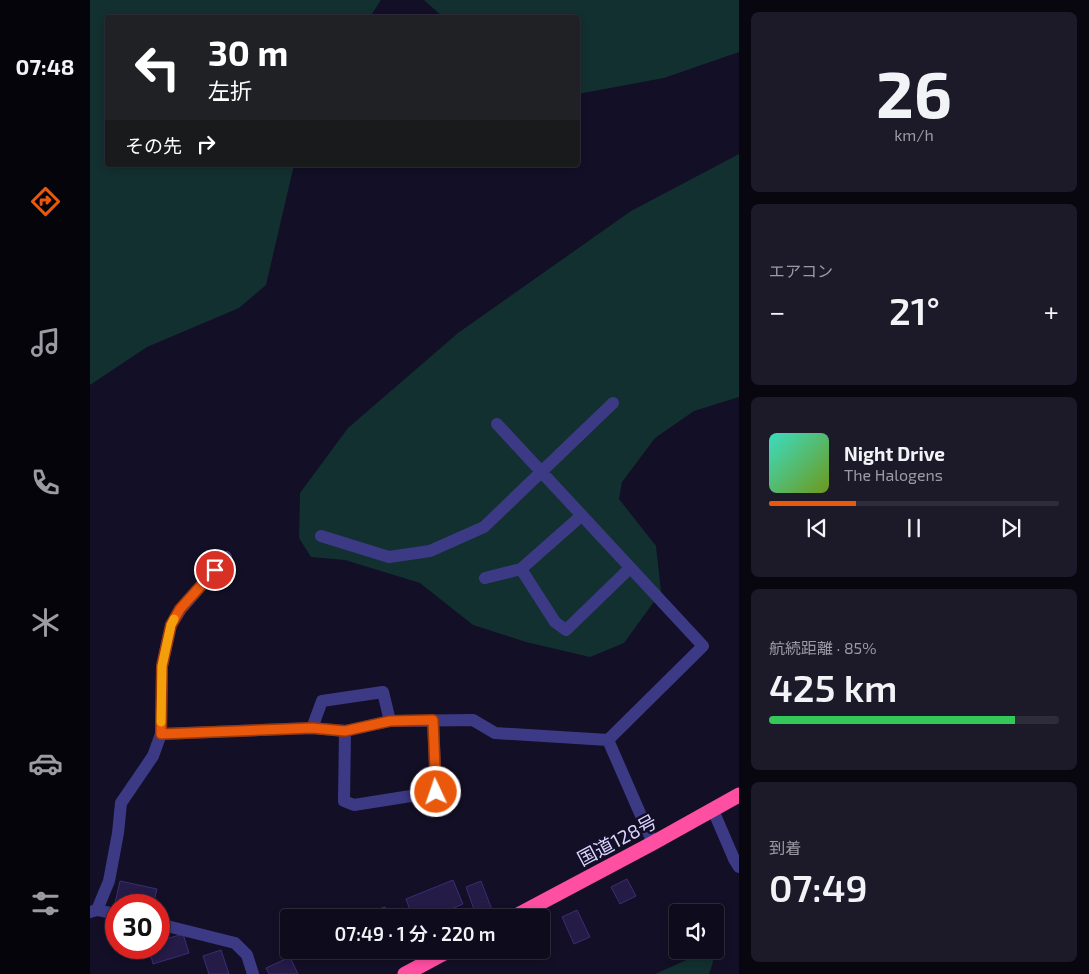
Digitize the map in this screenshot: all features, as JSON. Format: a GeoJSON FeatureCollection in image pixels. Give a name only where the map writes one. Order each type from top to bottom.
{"type":"FeatureCollection","features":[{"type":"Feature","properties":{"kind":"highway","name":"国道128号"},"geometry":{"type":"LineString","coordinates":[[529,909],[739,795]]}},
{"type":"Feature","properties":{"kind":"highway"},"geometry":{"type":"LineString","coordinates":[[405,974],[422,970],[437,959]]}},
{"type":"Feature","properties":{"kind":"street"},"geometry":{"type":"LineString","coordinates":[[320,536],[389,557],[430,551],[484,526],[614,403]]}},
{"type":"Feature","properties":{"kind":"street"},"geometry":{"type":"LineString","coordinates":[[161,734],[312,728],[345,731],[390,721],[473,720],[495,733],[608,740],[703,646],[497,424]]}},
{"type":"Feature","properties":{"kind":"street"},"geometry":{"type":"LineString","coordinates":[[485,578],[521,569],[581,516]]}},
{"type":"Feature","properties":{"kind":"street"},"geometry":{"type":"LineString","coordinates":[[93,911],[109,882],[118,833],[121,803],[153,756],[161,734],[162,666],[171,625],[180,609],[226,557]]}},
{"type":"Feature","properties":{"kind":"street"},"geometry":{"type":"LineString","coordinates":[[521,569],[555,622],[566,630],[630,568]]}},
{"type":"Feature","properties":{"kind":"street"},"geometry":{"type":"LineString","coordinates":[[312,728],[322,701],[383,692],[390,721]]}},
{"type":"Feature","properties":{"kind":"street"},"geometry":{"type":"LineString","coordinates":[[345,731],[344,801],[354,805],[436,792],[433,720]]}},
{"type":"Feature","properties":{"kind":"street"},"geometry":{"type":"LineString","coordinates":[[608,740],[653,843]]}},
{"type":"Feature","properties":{"kind":"street"},"geometry":{"type":"LineString","coordinates":[[713,810],[734,860],[739,867]]}},
{"type":"Feature","properties":{"kind":"street"},"geometry":{"type":"LineString","coordinates":[[170,927],[235,942],[247,955],[253,974]]}},
{"type":"Feature","properties":{"kind":"green space"},"geometry":{"type":"Polygon","coordinates":[[[90,0],[381,0],[371,15],[105,15],[105,167],[294,167],[266,285],[239,308],[147,347],[90,385],[90,0]]]}},
{"type":"Feature","properties":{"kind":"green space"},"geometry":{"type":"Polygon","coordinates":[[[424,0],[739,0],[739,52],[664,78],[580,94],[580,15],[441,15],[424,0]]]}},
{"type":"Feature","properties":{"kind":"green space"},"geometry":{"type":"Polygon","coordinates":[[[739,154],[739,397],[694,411],[655,438],[622,482],[619,499],[656,546],[661,592],[624,643],[590,657],[526,642],[473,625],[420,583],[345,560],[311,557],[299,538],[300,493],[348,428],[458,333],[631,211],[739,154]]]}},
{"type":"Feature","properties":{"kind":"green space"},"geometry":{"type":"Polygon","coordinates":[[[689,959],[713,959],[709,974],[655,974],[689,959]]]}},
{"type":"Feature","properties":{"kind":"building"},"geometry":{"type":"Polygon","coordinates":[[[627,879],[636,896],[620,904],[611,887],[627,879]]]}},
{"type":"Feature","properties":{"kind":"building"},"geometry":{"type":"Polygon","coordinates":[[[453,880],[463,904],[451,909],[410,909],[406,899],[453,880]]]}},
{"type":"Feature","properties":{"kind":"building"},"geometry":{"type":"Polygon","coordinates":[[[120,881],[157,889],[156,894],[117,894],[120,881]]]}},
{"type":"Feature","properties":{"kind":"building"},"geometry":{"type":"Polygon","coordinates":[[[481,881],[492,909],[474,909],[466,887],[481,881]]]}},
{"type":"Feature","properties":{"kind":"building"},"geometry":{"type":"Polygon","coordinates":[[[577,910],[590,937],[574,944],[562,917],[577,910]]]}},
{"type":"Feature","properties":{"kind":"building"},"geometry":{"type":"Polygon","coordinates":[[[183,934],[189,953],[170,959],[170,938],[183,934]]]}},
{"type":"Feature","properties":{"kind":"building"},"geometry":{"type":"Polygon","coordinates":[[[221,950],[229,974],[209,974],[203,956],[221,950]]]}},
{"type":"Feature","properties":{"kind":"building"},"geometry":{"type":"Polygon","coordinates":[[[152,959],[169,959],[153,964],[152,959]]]}},
{"type":"Feature","properties":{"kind":"building"},"geometry":{"type":"Polygon","coordinates":[[[286,959],[291,959],[298,974],[269,974],[266,968],[286,959]]]}},
{"type":"Feature","properties":{"kind":"slow traffic"},"geometry":{"type":"LineString","coordinates":[[161,722],[162,666],[174,619]]}},
{"type":"Feature","properties":{"kind":"route"},"geometry":{"type":"LineString","coordinates":[[215,570],[180,609],[171,625],[162,666],[161,734],[312,728],[345,731],[390,721],[433,720],[436,792]]}}]}
